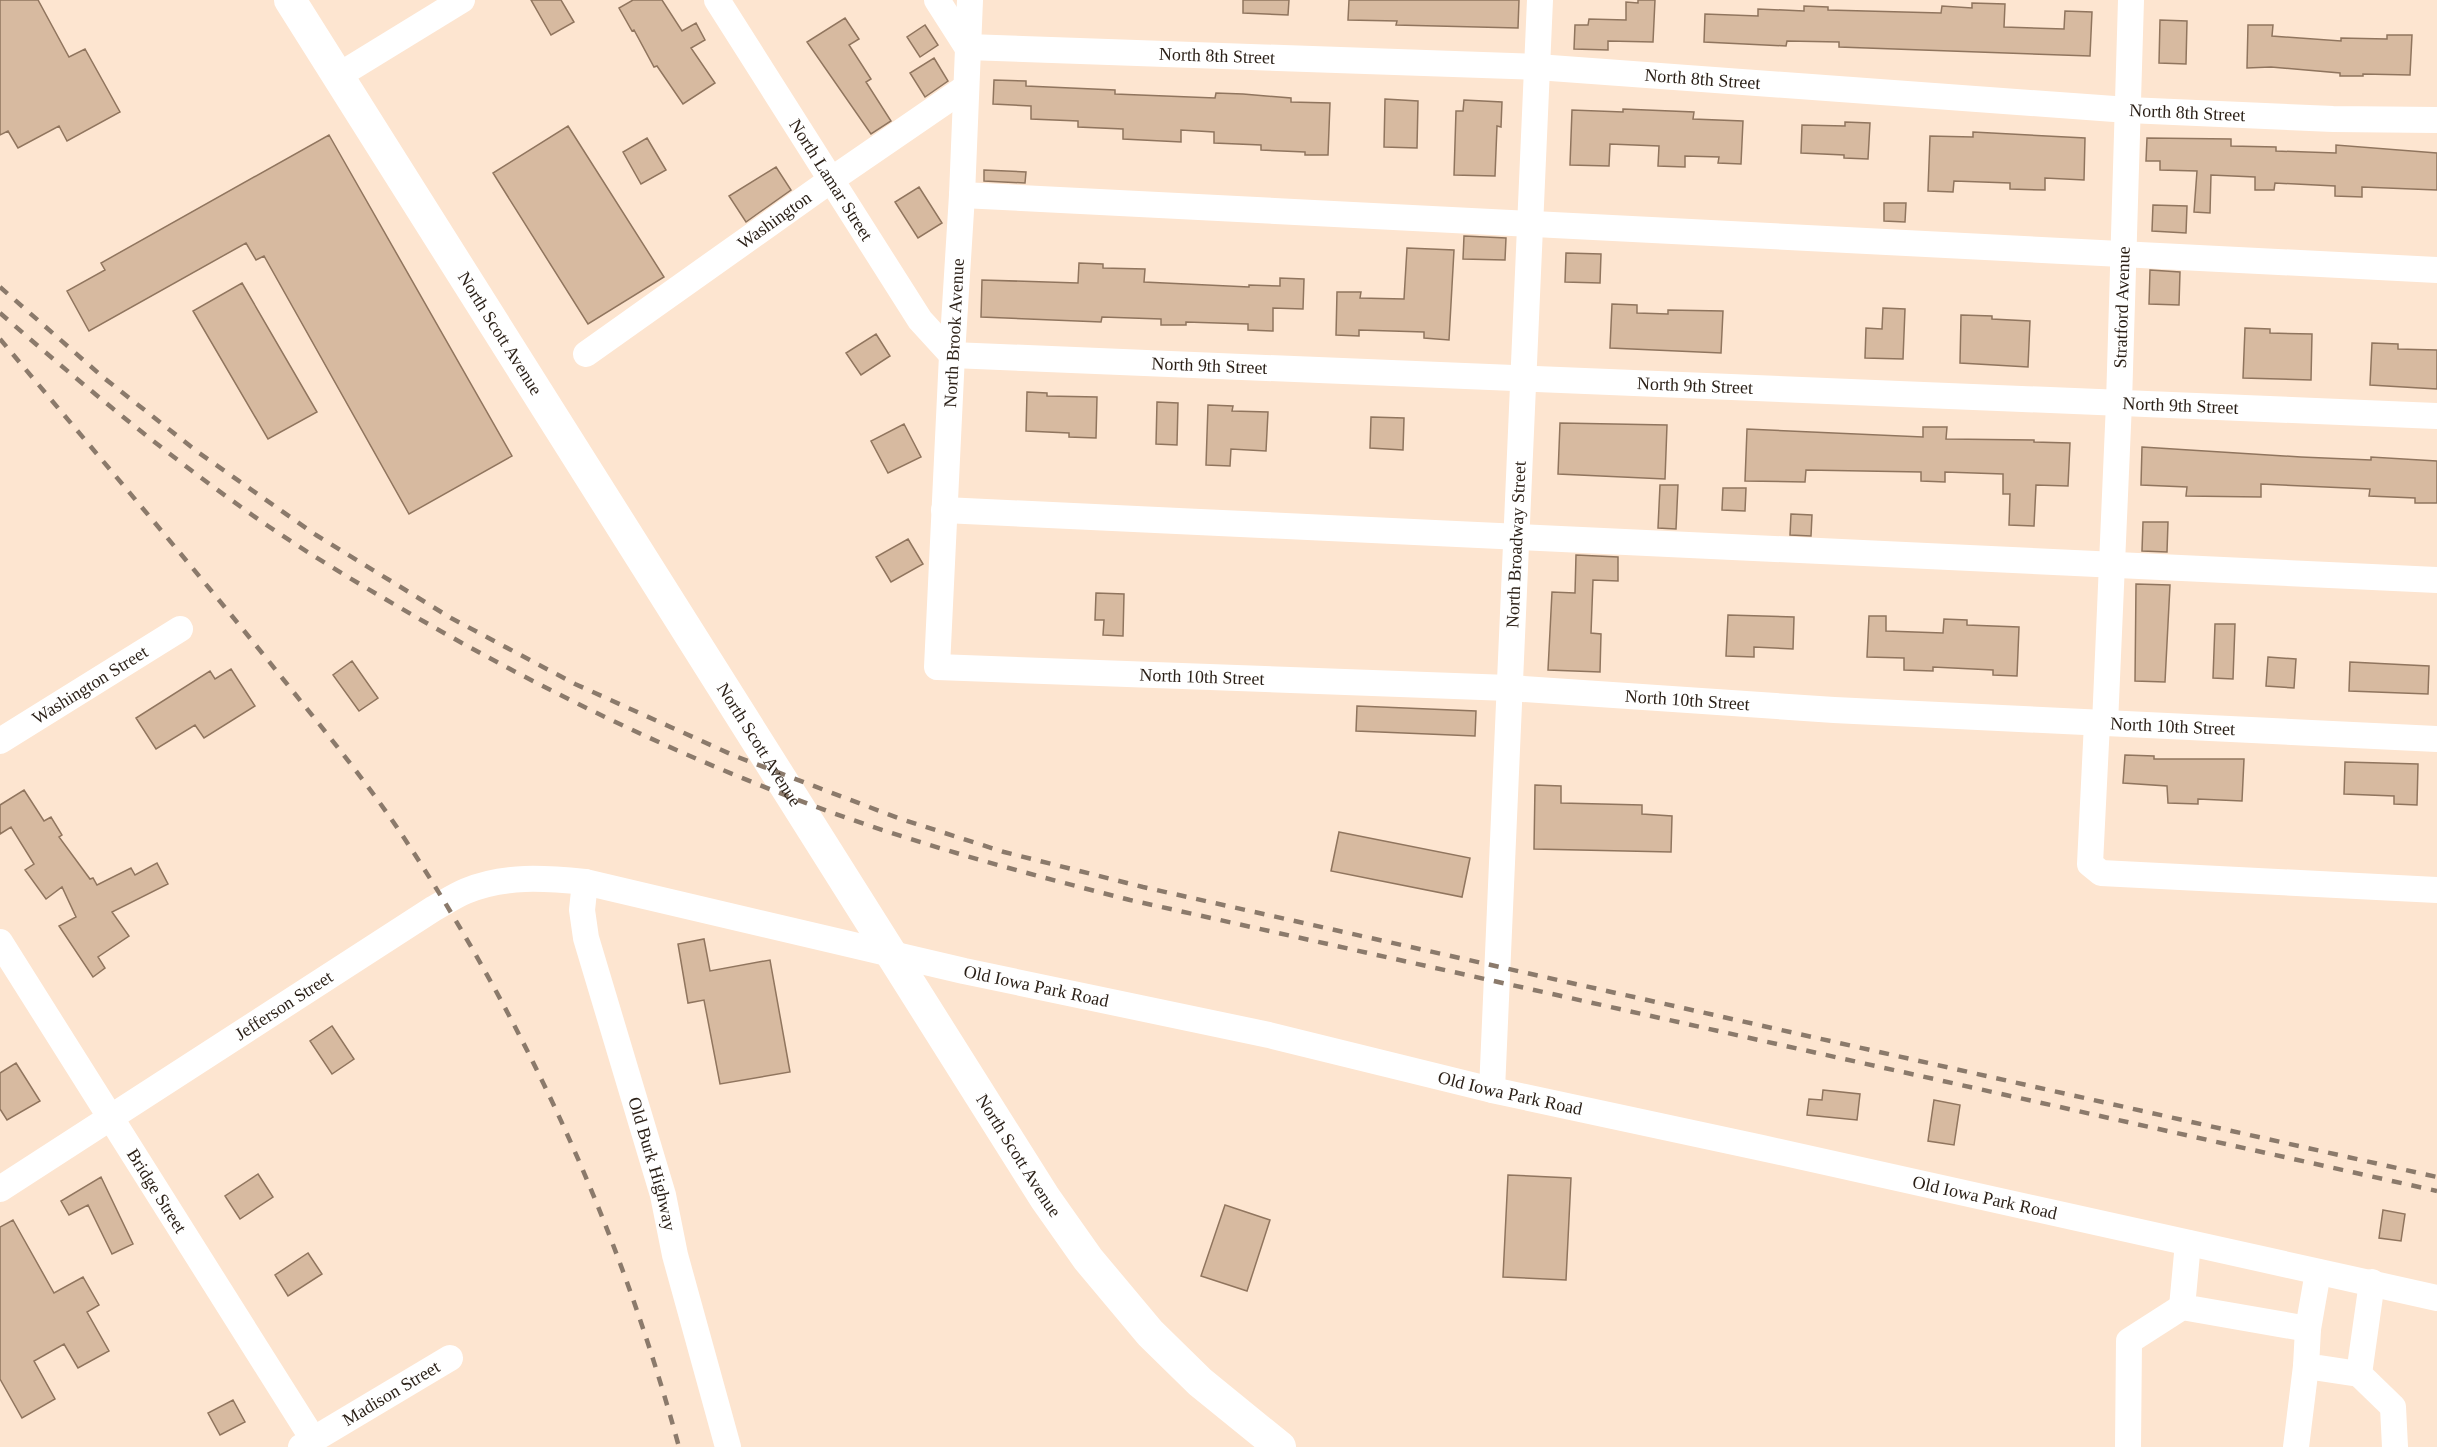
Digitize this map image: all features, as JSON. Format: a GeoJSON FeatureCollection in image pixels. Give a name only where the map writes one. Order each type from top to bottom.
{"type":"FeatureCollection","features":[{"type":"Feature","properties":{"kind":"main road","name":"North Scott Avenue"},"geometry":{"type":"LineString","coordinates":[[290,0],[1045,1198],[1088,1259],[1150,1333],[1200,1382],[1280,1447]]}},
{"type":"Feature","properties":{"kind":"street"},"geometry":{"type":"LineString","coordinates":[[338,76],[462,0]]}},
{"type":"Feature","properties":{"kind":"street","name":"North Lamar Street"},"geometry":{"type":"LineString","coordinates":[[717,0],[920,320],[952,355]]}},
{"type":"Feature","properties":{"kind":"street"},"geometry":{"type":"LineString","coordinates":[[937,0],[967,47]]}},
{"type":"Feature","properties":{"kind":"street","name":"North Brook Avenue"},"geometry":{"type":"LineString","coordinates":[[937,667],[970,0]]}},
{"type":"Feature","properties":{"kind":"street","name":"North Broadway Street"},"geometry":{"type":"LineString","coordinates":[[1492,1090],[1540,0]]}},
{"type":"Feature","properties":{"kind":"street","name":"Stratford Avenue"},"geometry":{"type":"LineString","coordinates":[[2130,0],[2119,403],[2101,723],[2090,864],[2101,873],[2437,890]]}},
{"type":"Feature","properties":{"kind":"street","name":"North 8th Street"},"geometry":{"type":"LineString","coordinates":[[967,47],[1537,67],[2128,110],[2333,119],[2437,120]]}},
{"type":"Feature","properties":{"kind":"street","name":"Washington"},"geometry":{"type":"LineString","coordinates":[[586,354],[965,88]]}},
{"type":"Feature","properties":{"kind":"street"},"geometry":{"type":"LineString","coordinates":[[962,195],[2437,270]]}},
{"type":"Feature","properties":{"kind":"street","name":"North 9th Street"},"geometry":{"type":"LineString","coordinates":[[952,355],[2437,416]]}},
{"type":"Feature","properties":{"kind":"street"},"geometry":{"type":"LineString","coordinates":[[945,510],[2437,580]]}},
{"type":"Feature","properties":{"kind":"street","name":"Washington Street"},"geometry":{"type":"LineString","coordinates":[[0,741],[180,629]]}},
{"type":"Feature","properties":{"kind":"street","name":"North 10th Street"},"geometry":{"type":"LineString","coordinates":[[937,667],[1509,688],[1834,710],[2437,739]]}},
{"type":"Feature","properties":{"kind":"street","name":"Jefferson Street"},"geometry":{"type":"LineString","coordinates":[[0,1189],[433,909],[466,891],[514,879],[585,882]]}},
{"type":"Feature","properties":{"kind":"street","name":"Old Iowa Park Road"},"geometry":{"type":"LineString","coordinates":[[585,882],[964,971],[1269,1035],[1492,1090],[2437,1298]]}},
{"type":"Feature","properties":{"kind":"street","name":"Old Burk Highway"},"geometry":{"type":"LineString","coordinates":[[585,882],[582,920],[586,938],[663,1195],[675,1254],[728,1447]]}},
{"type":"Feature","properties":{"kind":"street","name":"Bridge Street"},"geometry":{"type":"LineString","coordinates":[[0,942],[111,1118],[307,1443]]}},
{"type":"Feature","properties":{"kind":"street"},"geometry":{"type":"LineString","coordinates":[[2182,1307],[2188,1243]]}},
{"type":"Feature","properties":{"kind":"street"},"geometry":{"type":"LineString","coordinates":[[2296,1447],[2308,1329],[2318,1272]]}},
{"type":"Feature","properties":{"kind":"street"},"geometry":{"type":"LineString","coordinates":[[2359,1374],[2372,1282]]}},
{"type":"Feature","properties":{"kind":"street"},"geometry":{"type":"LineString","coordinates":[[2128,1447],[2129,1341],[2182,1307],[2308,1329]]}},
{"type":"Feature","properties":{"kind":"street","name":"Madison Street"},"geometry":{"type":"LineString","coordinates":[[307,1443],[450,1358]]}},
{"type":"Feature","properties":{"kind":"street"},"geometry":{"type":"LineString","coordinates":[[2306,1366],[2359,1374],[2393,1407],[2395,1447]]}},
{"type":"Feature","properties":{"kind":"building"},"geometry":{"type":"Polygon","coordinates":[[[0,0],[38,0],[69,57],[85,49],[120,112],[67,141],[59,126],[18,148],[8,131],[0,135],[0,0]]]}},
{"type":"Feature","properties":{"kind":"building"},"geometry":{"type":"Polygon","coordinates":[[[531,0],[561,0],[574,22],[551,35],[531,0]]]}},
{"type":"Feature","properties":{"kind":"building"},"geometry":{"type":"Polygon","coordinates":[[[633,0],[662,0],[682,31],[696,23],[705,40],[691,48],[715,83],[683,104],[657,66],[654,67],[619,8],[633,0]]]}},
{"type":"Feature","properties":{"kind":"building"},"geometry":{"type":"Polygon","coordinates":[[[1243,0],[1289,0],[1288,15],[1243,13],[1243,0]]]}},
{"type":"Feature","properties":{"kind":"building"},"geometry":{"type":"Polygon","coordinates":[[[1349,0],[1519,0],[1518,28],[1396,25],[1397,21],[1348,20],[1349,0]]]}},
{"type":"Feature","properties":{"kind":"building"},"geometry":{"type":"Polygon","coordinates":[[[1638,0],[1655,0],[1653,42],[1608,41],[1608,50],[1574,49],[1575,25],[1588,25],[1589,19],[1626,20],[1626,2],[1638,3],[1638,0]]]}},
{"type":"Feature","properties":{"kind":"building"},"geometry":{"type":"Polygon","coordinates":[[[1972,3],[2005,4],[2004,27],[2064,29],[2065,11],[2092,12],[2090,56],[1839,47],[1839,42],[1787,41],[1786,46],[1704,42],[1705,14],[1758,16],[1758,9],[1804,11],[1804,6],[1828,7],[1828,10],[1941,13],[1942,6],[1972,8],[1972,3]]]}},
{"type":"Feature","properties":{"kind":"building"},"geometry":{"type":"Polygon","coordinates":[[[845,18],[859,39],[849,45],[871,79],[866,82],[891,121],[871,134],[807,42],[845,18]]]}},
{"type":"Feature","properties":{"kind":"building"},"geometry":{"type":"Polygon","coordinates":[[[2160,20],[2187,21],[2186,64],[2159,63],[2160,20]]]}},
{"type":"Feature","properties":{"kind":"building"},"geometry":{"type":"Polygon","coordinates":[[[925,25],[938,45],[920,57],[907,37],[925,25]]]}},
{"type":"Feature","properties":{"kind":"building"},"geometry":{"type":"Polygon","coordinates":[[[2248,25],[2273,25],[2272,36],[2341,41],[2341,38],[2387,39],[2387,35],[2412,35],[2410,75],[2340,76],[2340,73],[2271,67],[2247,68],[2248,25]]]}},
{"type":"Feature","properties":{"kind":"building"},"geometry":{"type":"Polygon","coordinates":[[[934,58],[948,81],[925,97],[910,73],[934,58]]]}},
{"type":"Feature","properties":{"kind":"building"},"geometry":{"type":"Polygon","coordinates":[[[994,80],[1026,81],[1026,86],[1115,90],[1115,94],[1215,98],[1216,93],[1243,94],[1291,98],[1291,102],[1330,103],[1328,155],[1261,150],[1261,145],[1214,143],[1214,132],[1181,130],[1181,142],[1123,139],[1123,129],[1078,127],[1078,121],[1031,119],[1031,106],[993,104],[994,80]]]}},
{"type":"Feature","properties":{"kind":"building"},"geometry":{"type":"Polygon","coordinates":[[[1385,99],[1418,101],[1417,148],[1384,147],[1385,99]]]}},
{"type":"Feature","properties":{"kind":"building"},"geometry":{"type":"Polygon","coordinates":[[[1464,100],[1502,102],[1501,127],[1497,126],[1495,176],[1454,175],[1456,111],[1463,111],[1464,100]]]}},
{"type":"Feature","properties":{"kind":"building"},"geometry":{"type":"Polygon","coordinates":[[[1623,109],[1694,112],[1693,119],[1743,121],[1741,164],[1718,163],[1719,157],[1685,156],[1685,167],[1658,166],[1659,146],[1610,144],[1609,166],[1570,165],[1572,110],[1623,112],[1623,109]]]}},
{"type":"Feature","properties":{"kind":"building"},"geometry":{"type":"Polygon","coordinates":[[[1845,122],[1870,123],[1868,159],[1844,158],[1844,155],[1801,153],[1802,125],[1845,126],[1845,122]]]}},
{"type":"Feature","properties":{"kind":"building"},"geometry":{"type":"Polygon","coordinates":[[[568,126],[664,277],[588,324],[493,173],[568,126]]]}},
{"type":"Feature","properties":{"kind":"building"},"geometry":{"type":"Polygon","coordinates":[[[1973,132],[2085,138],[2084,180],[2045,178],[2045,190],[2010,189],[2010,183],[1954,181],[1953,192],[1928,191],[1930,136],[1973,137],[1973,132]]]}},
{"type":"Feature","properties":{"kind":"building"},"geometry":{"type":"Polygon","coordinates":[[[329,135],[512,456],[409,514],[264,256],[256,260],[246,243],[89,331],[67,291],[105,270],[101,263],[329,135]]]}},
{"type":"Feature","properties":{"kind":"building"},"geometry":{"type":"Polygon","coordinates":[[[647,138],[666,170],[641,184],[623,152],[647,138]]]}},
{"type":"Feature","properties":{"kind":"building"},"geometry":{"type":"Polygon","coordinates":[[[2147,138],[2231,139],[2231,146],[2276,147],[2276,151],[2336,153],[2336,145],[2437,153],[2437,190],[2362,187],[2362,197],[2335,196],[2335,186],[2275,183],[2274,190],[2255,190],[2255,177],[2211,175],[2210,213],[2194,212],[2197,171],[2160,170],[2160,161],[2146,161],[2147,138]]]}},
{"type":"Feature","properties":{"kind":"building"},"geometry":{"type":"Polygon","coordinates":[[[776,167],[791,190],[746,222],[729,196],[776,167]]]}},
{"type":"Feature","properties":{"kind":"building"},"geometry":{"type":"Polygon","coordinates":[[[984,170],[1026,172],[1025,183],[984,181],[984,170]]]}},
{"type":"Feature","properties":{"kind":"building"},"geometry":{"type":"Polygon","coordinates":[[[919,187],[942,223],[918,238],[895,202],[919,187]]]}},
{"type":"Feature","properties":{"kind":"building"},"geometry":{"type":"Polygon","coordinates":[[[1884,203],[1906,203],[1905,222],[1884,221],[1884,203]]]}},
{"type":"Feature","properties":{"kind":"building"},"geometry":{"type":"Polygon","coordinates":[[[2153,205],[2187,206],[2186,233],[2152,231],[2153,205]]]}},
{"type":"Feature","properties":{"kind":"building"},"geometry":{"type":"Polygon","coordinates":[[[1464,236],[1506,238],[1505,260],[1463,259],[1464,236]]]}},
{"type":"Feature","properties":{"kind":"building"},"geometry":{"type":"Polygon","coordinates":[[[1407,248],[1454,250],[1449,340],[1424,338],[1424,332],[1359,330],[1359,336],[1336,335],[1337,292],[1361,292],[1360,298],[1404,299],[1407,248]]]}},
{"type":"Feature","properties":{"kind":"building"},"geometry":{"type":"Polygon","coordinates":[[[1566,253],[1601,254],[1600,283],[1565,282],[1566,253]]]}},
{"type":"Feature","properties":{"kind":"building"},"geometry":{"type":"Polygon","coordinates":[[[1079,263],[1103,264],[1103,268],[1145,269],[1144,282],[1249,287],[1249,285],[1280,286],[1280,278],[1304,279],[1303,309],[1273,308],[1273,331],[1248,330],[1248,324],[1186,322],[1186,325],[1161,325],[1161,319],[1102,317],[1101,322],[981,317],[982,280],[1078,283],[1079,263]]]}},
{"type":"Feature","properties":{"kind":"building"},"geometry":{"type":"Polygon","coordinates":[[[2150,270],[2180,272],[2179,305],[2149,304],[2150,270]]]}},
{"type":"Feature","properties":{"kind":"building"},"geometry":{"type":"Polygon","coordinates":[[[242,283],[317,412],[268,439],[193,311],[242,283]]]}},
{"type":"Feature","properties":{"kind":"building"},"geometry":{"type":"Polygon","coordinates":[[[1612,304],[1637,305],[1637,313],[1668,314],[1668,310],[1723,311],[1721,353],[1610,348],[1612,304]]]}},
{"type":"Feature","properties":{"kind":"building"},"geometry":{"type":"Polygon","coordinates":[[[1883,308],[1905,309],[1903,359],[1865,358],[1866,328],[1882,329],[1883,308]]]}},
{"type":"Feature","properties":{"kind":"building"},"geometry":{"type":"Polygon","coordinates":[[[1961,315],[2030,321],[2028,367],[1960,363],[1961,315]]]}},
{"type":"Feature","properties":{"kind":"building"},"geometry":{"type":"Polygon","coordinates":[[[2245,328],[2270,329],[2270,333],[2312,334],[2311,380],[2243,378],[2245,328]]]}},
{"type":"Feature","properties":{"kind":"building"},"geometry":{"type":"Polygon","coordinates":[[[876,334],[890,356],[861,375],[846,353],[876,334]]]}},
{"type":"Feature","properties":{"kind":"building"},"geometry":{"type":"Polygon","coordinates":[[[2372,343],[2398,344],[2398,349],[2437,350],[2437,389],[2370,385],[2372,343]]]}},
{"type":"Feature","properties":{"kind":"building"},"geometry":{"type":"Polygon","coordinates":[[[1027,392],[1047,393],[1047,396],[1097,397],[1096,438],[1069,437],[1069,433],[1026,431],[1027,392]]]}},
{"type":"Feature","properties":{"kind":"building"},"geometry":{"type":"Polygon","coordinates":[[[1157,402],[1178,403],[1177,445],[1156,444],[1157,402]]]}},
{"type":"Feature","properties":{"kind":"building"},"geometry":{"type":"Polygon","coordinates":[[[1208,405],[1233,406],[1232,411],[1268,412],[1266,451],[1231,449],[1230,466],[1206,465],[1208,405]]]}},
{"type":"Feature","properties":{"kind":"building"},"geometry":{"type":"Polygon","coordinates":[[[1371,417],[1404,418],[1403,450],[1370,448],[1371,417]]]}},
{"type":"Feature","properties":{"kind":"building"},"geometry":{"type":"Polygon","coordinates":[[[1560,423],[1667,425],[1665,479],[1558,474],[1560,423]]]}},
{"type":"Feature","properties":{"kind":"building"},"geometry":{"type":"Polygon","coordinates":[[[904,424],[921,457],[888,473],[871,441],[904,424]]]}},
{"type":"Feature","properties":{"kind":"building"},"geometry":{"type":"Polygon","coordinates":[[[1923,427],[1947,427],[1946,439],[2034,440],[2034,442],[2070,443],[2068,486],[2036,485],[2034,526],[2009,525],[2010,494],[2003,494],[2003,474],[1945,472],[1945,482],[1921,481],[1921,472],[1806,470],[1805,482],[1745,481],[1747,429],[1923,437],[1923,427]]]}},
{"type":"Feature","properties":{"kind":"building"},"geometry":{"type":"Polygon","coordinates":[[[2142,447],[2301,457],[2371,460],[2371,457],[2437,461],[2437,503],[2415,503],[2415,498],[2369,496],[2370,489],[2261,484],[2261,497],[2186,496],[2187,487],[2141,485],[2142,447]]]}},
{"type":"Feature","properties":{"kind":"building"},"geometry":{"type":"Polygon","coordinates":[[[1660,485],[1678,485],[1676,529],[1658,528],[1660,485]]]}},
{"type":"Feature","properties":{"kind":"building"},"geometry":{"type":"Polygon","coordinates":[[[1723,488],[1746,488],[1745,511],[1722,510],[1723,488]]]}},
{"type":"Feature","properties":{"kind":"building"},"geometry":{"type":"Polygon","coordinates":[[[1791,514],[1812,515],[1811,536],[1790,535],[1791,514]]]}},
{"type":"Feature","properties":{"kind":"building"},"geometry":{"type":"Polygon","coordinates":[[[2143,522],[2168,522],[2167,552],[2142,551],[2143,522]]]}},
{"type":"Feature","properties":{"kind":"building"},"geometry":{"type":"Polygon","coordinates":[[[908,539],[923,564],[891,582],[876,557],[908,539]]]}},
{"type":"Feature","properties":{"kind":"building"},"geometry":{"type":"Polygon","coordinates":[[[1576,555],[1618,557],[1618,581],[1593,580],[1591,633],[1601,634],[1600,672],[1548,670],[1552,592],[1575,593],[1576,555]]]}},
{"type":"Feature","properties":{"kind":"building"},"geometry":{"type":"Polygon","coordinates":[[[2136,584],[2170,585],[2165,682],[2135,681],[2136,584]]]}},
{"type":"Feature","properties":{"kind":"building"},"geometry":{"type":"Polygon","coordinates":[[[1096,593],[1124,594],[1123,636],[1103,635],[1104,620],[1095,620],[1096,593]]]}},
{"type":"Feature","properties":{"kind":"building"},"geometry":{"type":"Polygon","coordinates":[[[1728,615],[1794,617],[1793,649],[1754,647],[1754,657],[1726,656],[1728,615]]]}},
{"type":"Feature","properties":{"kind":"building"},"geometry":{"type":"Polygon","coordinates":[[[1869,616],[1886,616],[1886,631],[1943,633],[1944,619],[1967,620],[1967,625],[2019,627],[2017,676],[1993,675],[1993,670],[1933,667],[1933,671],[1904,670],[1904,658],[1867,657],[1869,616]]]}},
{"type":"Feature","properties":{"kind":"building"},"geometry":{"type":"Polygon","coordinates":[[[2215,624],[2235,624],[2233,679],[2213,678],[2215,624]]]}},
{"type":"Feature","properties":{"kind":"building"},"geometry":{"type":"Polygon","coordinates":[[[2268,657],[2296,659],[2294,688],[2266,686],[2268,657]]]}},
{"type":"Feature","properties":{"kind":"building"},"geometry":{"type":"Polygon","coordinates":[[[352,661],[378,698],[359,711],[333,675],[352,661]]]}},
{"type":"Feature","properties":{"kind":"building"},"geometry":{"type":"Polygon","coordinates":[[[2350,662],[2429,666],[2428,694],[2349,691],[2350,662]]]}},
{"type":"Feature","properties":{"kind":"building"},"geometry":{"type":"Polygon","coordinates":[[[231,669],[255,706],[204,738],[195,725],[156,749],[136,718],[210,671],[215,679],[231,669]]]}},
{"type":"Feature","properties":{"kind":"building"},"geometry":{"type":"Polygon","coordinates":[[[1357,706],[1476,711],[1475,736],[1356,731],[1357,706]]]}},
{"type":"Feature","properties":{"kind":"building"},"geometry":{"type":"Polygon","coordinates":[[[2125,755],[2154,756],[2154,759],[2244,759],[2242,801],[2198,799],[2198,804],[2168,803],[2167,786],[2123,783],[2125,755]]]}},
{"type":"Feature","properties":{"kind":"building"},"geometry":{"type":"Polygon","coordinates":[[[2345,762],[2418,764],[2417,805],[2394,804],[2394,796],[2344,794],[2345,762]]]}},
{"type":"Feature","properties":{"kind":"building"},"geometry":{"type":"Polygon","coordinates":[[[1535,785],[1561,786],[1561,803],[1642,805],[1642,814],[1672,816],[1671,852],[1534,849],[1535,785]]]}},
{"type":"Feature","properties":{"kind":"building"},"geometry":{"type":"Polygon","coordinates":[[[24,790],[44,821],[51,817],[62,835],[59,837],[97,885],[131,868],[135,875],[157,863],[168,884],[112,912],[129,936],[98,957],[105,968],[93,977],[59,926],[76,917],[62,887],[46,899],[25,870],[34,864],[11,827],[0,834],[0,805],[24,790]]]}},
{"type":"Feature","properties":{"kind":"building"},"geometry":{"type":"Polygon","coordinates":[[[1339,832],[1470,858],[1462,897],[1331,871],[1339,832]]]}},
{"type":"Feature","properties":{"kind":"building"},"geometry":{"type":"Polygon","coordinates":[[[704,939],[710,971],[770,960],[790,1072],[720,1084],[704,1000],[688,1003],[678,944],[704,939]]]}},
{"type":"Feature","properties":{"kind":"building"},"geometry":{"type":"Polygon","coordinates":[[[332,1026],[354,1059],[332,1074],[310,1041],[332,1026]]]}},
{"type":"Feature","properties":{"kind":"building"},"geometry":{"type":"Polygon","coordinates":[[[16,1063],[40,1101],[7,1120],[0,1109],[0,1073],[16,1063]]]}},
{"type":"Feature","properties":{"kind":"building"},"geometry":{"type":"Polygon","coordinates":[[[1823,1090],[1860,1094],[1857,1120],[1807,1115],[1809,1099],[1822,1100],[1823,1090]]]}},
{"type":"Feature","properties":{"kind":"building"},"geometry":{"type":"Polygon","coordinates":[[[1934,1100],[1960,1105],[1954,1145],[1928,1141],[1934,1100]]]}},
{"type":"Feature","properties":{"kind":"building"},"geometry":{"type":"Polygon","coordinates":[[[258,1174],[273,1197],[240,1219],[225,1196],[258,1174]]]}},
{"type":"Feature","properties":{"kind":"building"},"geometry":{"type":"Polygon","coordinates":[[[1508,1175],[1571,1178],[1566,1280],[1503,1277],[1508,1175]]]}},
{"type":"Feature","properties":{"kind":"building"},"geometry":{"type":"Polygon","coordinates":[[[101,1177],[133,1244],[112,1254],[88,1205],[69,1215],[61,1201],[101,1177]]]}},
{"type":"Feature","properties":{"kind":"building"},"geometry":{"type":"Polygon","coordinates":[[[1225,1205],[1270,1220],[1247,1291],[1201,1276],[1225,1205]]]}},
{"type":"Feature","properties":{"kind":"building"},"geometry":{"type":"Polygon","coordinates":[[[2383,1210],[2405,1214],[2401,1241],[2379,1238],[2383,1210]]]}},
{"type":"Feature","properties":{"kind":"building"},"geometry":{"type":"Polygon","coordinates":[[[13,1220],[54,1293],[83,1277],[99,1305],[87,1312],[109,1351],[78,1368],[64,1344],[34,1361],[55,1399],[22,1418],[0,1379],[0,1227],[13,1220]]]}},
{"type":"Feature","properties":{"kind":"building"},"geometry":{"type":"Polygon","coordinates":[[[308,1253],[322,1274],[288,1296],[275,1275],[308,1253]]]}},
{"type":"Feature","properties":{"kind":"building"},"geometry":{"type":"Polygon","coordinates":[[[233,1400],[245,1422],[220,1435],[208,1413],[233,1400]]]}},
{"type":"Feature","properties":{"kind":"railway"},"geometry":{"type":"LineString","coordinates":[[0,287],[104,378],[199,453],[316,535],[451,618],[575,684],[735,756],[898,818],[1004,852],[1143,887],[2437,1177]]}},
{"type":"Feature","properties":{"kind":"railway"},"geometry":{"type":"LineString","coordinates":[[0,313],[98,396],[199,476],[268,526],[364,587],[526,678],[632,730],[740,777],[850,819],[919,842],[1130,900],[2437,1191]]}},
{"type":"Feature","properties":{"kind":"railway"},"geometry":{"type":"LineString","coordinates":[[0,339],[143,508],[365,782],[410,847],[454,918],[495,990],[568,1136],[629,1289],[656,1367],[679,1447]]}}]}
